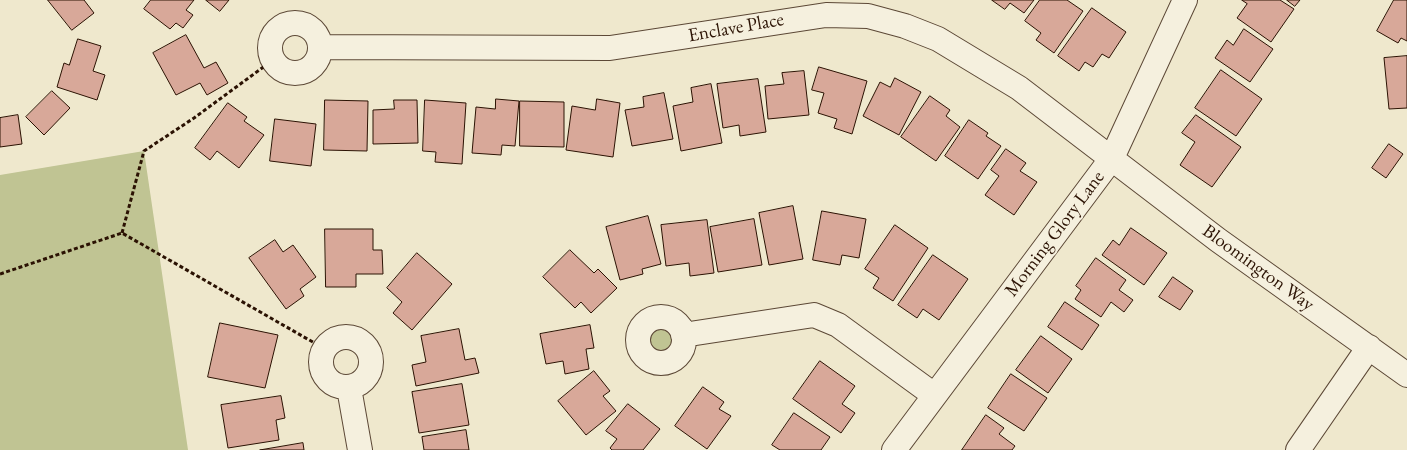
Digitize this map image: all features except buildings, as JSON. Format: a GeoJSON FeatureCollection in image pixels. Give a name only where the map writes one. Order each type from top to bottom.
{"type":"FeatureCollection","features":[{"type":"Feature","properties":{"kind":"street","name":"Morning Glory Lane"},"geometry":{"type":"LineString","coordinates":[[894,450],[1112,158],[1185,0]]}},
{"type":"Feature","properties":{"kind":"street","name":"Enclave Place"},"geometry":{"type":"LineString","coordinates":[[320,48],[610,48],[808,17],[826,15],[868,16],[938,39],[977,61],[1019,88],[1112,158]]}},
{"type":"Feature","properties":{"kind":"street"},"geometry":{"type":"LineString","coordinates":[[292,23],[308,27],[314,32],[320,48],[316,61],[305,71],[291,72],[284,70],[273,60],[270,45],[277,30],[292,23]]}},
{"type":"Feature","properties":{"kind":"street","name":"Bloomington Way"},"geometry":{"type":"LineString","coordinates":[[1112,158],[1218,240],[1407,375]]}},
{"type":"Feature","properties":{"kind":"street"},"geometry":{"type":"LineString","coordinates":[[683,335],[802,315],[826,318],[934,395]]}},
{"type":"Feature","properties":{"kind":"street"},"geometry":{"type":"LineString","coordinates":[[346,337],[362,343],[368,349],[372,366],[369,374],[364,381],[349,388],[333,384],[323,372],[322,357],[325,349],[330,343],[346,337]]}},
{"type":"Feature","properties":{"kind":"street"},"geometry":{"type":"LineString","coordinates":[[1298,450],[1369,347]]}},
{"type":"Feature","properties":{"kind":"street"},"geometry":{"type":"LineString","coordinates":[[349,388],[360,450]]}},
{"type":"Feature","properties":{"kind":"path"},"geometry":{"type":"LineString","coordinates":[[122,232],[144,151],[194,118],[273,60]]}},
{"type":"Feature","properties":{"kind":"path"},"geometry":{"type":"LineString","coordinates":[[0,274],[122,232],[325,349]]}},
{"type":"Feature","properties":{"kind":"green space"},"geometry":{"type":"Polygon","coordinates":[[[144,151],[188,450],[0,450],[0,175],[144,151]]]}},
{"type":"Feature","properties":{"kind":"green space"},"geometry":{"type":"Polygon","coordinates":[[[661,328],[669,331],[672,339],[669,347],[661,350],[653,347],[650,339],[653,331],[661,328]]]}}]}
